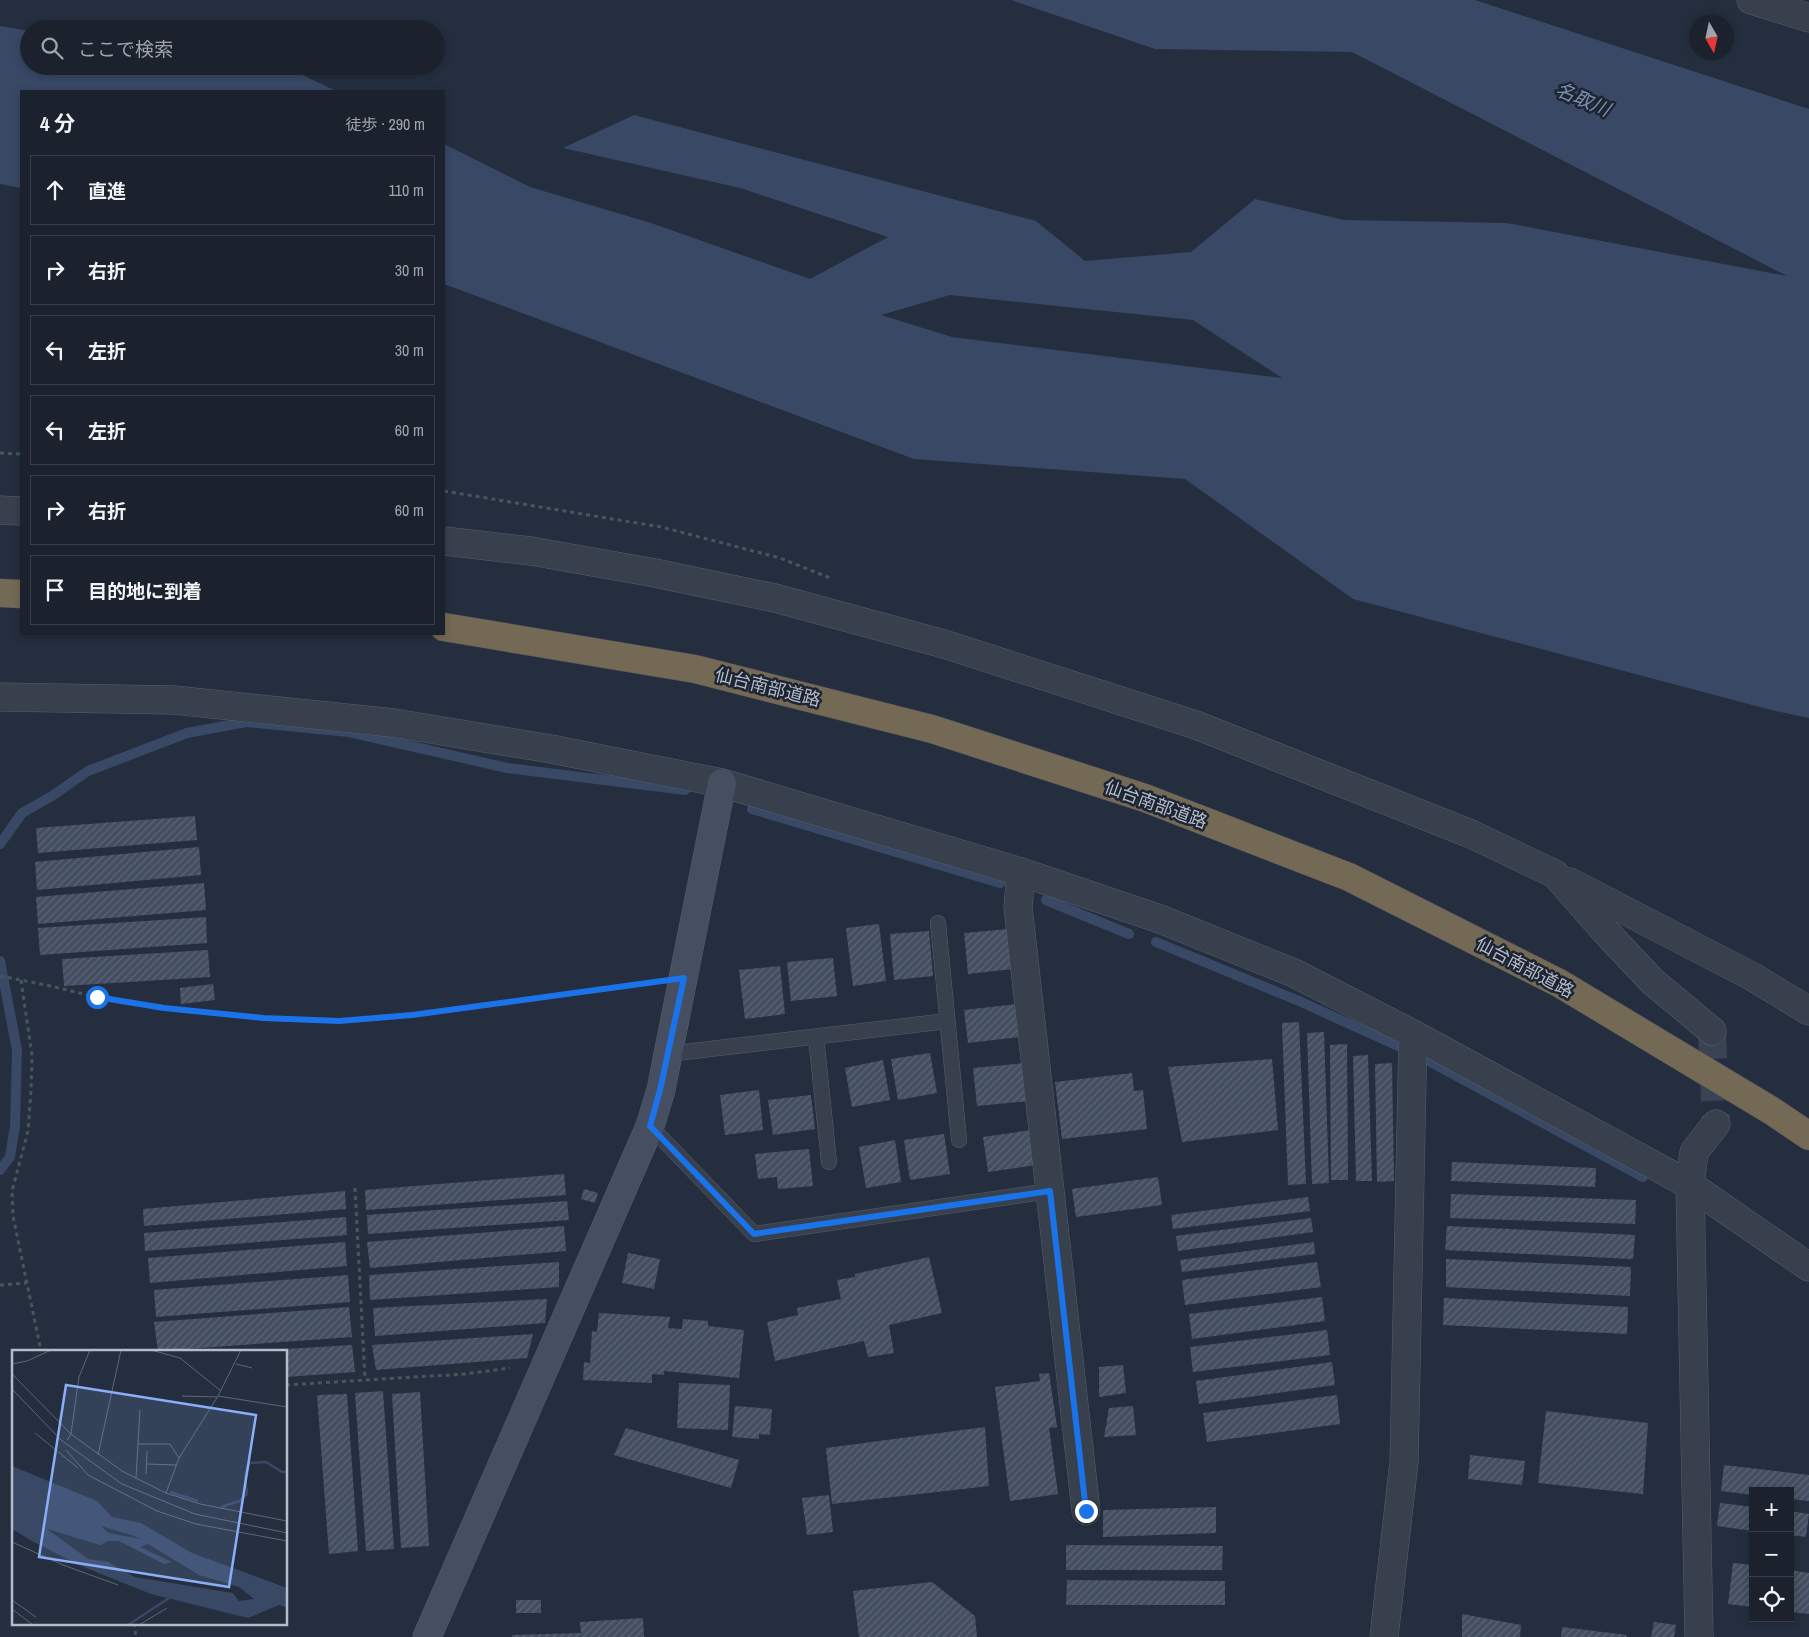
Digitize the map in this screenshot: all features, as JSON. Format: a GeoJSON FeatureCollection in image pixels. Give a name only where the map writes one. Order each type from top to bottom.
{"type":"FeatureCollection","features":[{"type":"Feature","properties":{"kind":"highway"},"geometry":{"type":"LineString","coordinates":[[0,593],[20,594]]}},
{"type":"Feature","properties":{"kind":"highway","name":"仙台南部道路"},"geometry":{"type":"LineString","coordinates":[[445,627],[695,669],[932,729],[1145,798],[1349,877],[1551,979],[1809,1136]]}},
{"type":"Feature","properties":{"kind":"street"},"geometry":{"type":"LineString","coordinates":[[1751,0],[1809,18]]}},
{"type":"Feature","properties":{"kind":"street"},"geometry":{"type":"LineString","coordinates":[[0,510],[20,511]]}},
{"type":"Feature","properties":{"kind":"street"},"geometry":{"type":"LineString","coordinates":[[445,541],[531,551],[655,573],[775,598],[944,644],[1196,725],[1471,834],[1555,874],[1753,977],[1809,1011]]}},
{"type":"Feature","properties":{"kind":"street"},"geometry":{"type":"LineString","coordinates":[[0,697],[174,700],[394,724],[551,748],[722,783],[1021,872],[1160,919],[1294,973],[1413,1034],[1690,1186],[1809,1267]]}},
{"type":"Feature","properties":{"kind":"street"},"geometry":{"type":"LineString","coordinates":[[427,1637],[650,1126],[660,1090],[684,978],[722,783]]}},
{"type":"Feature","properties":{"kind":"street"},"geometry":{"type":"LineString","coordinates":[[1021,872],[1018,907],[1086,1511]]}},
{"type":"Feature","properties":{"kind":"street"},"geometry":{"type":"LineString","coordinates":[[1555,874],[1653,982],[1712,1031]]}},
{"type":"Feature","properties":{"kind":"street"},"geometry":{"type":"LineString","coordinates":[[1384,1637],[1404,1462],[1413,1034]]}},
{"type":"Feature","properties":{"kind":"street"},"geometry":{"type":"LineString","coordinates":[[1699,1637],[1690,1186],[1694,1152],[1716,1124]]}},
{"type":"Feature","properties":{"kind":"lane"},"geometry":{"type":"LineString","coordinates":[[938,923],[959,1140]]}},
{"type":"Feature","properties":{"kind":"lane"},"geometry":{"type":"LineString","coordinates":[[668,1054],[947,1021]]}},
{"type":"Feature","properties":{"kind":"lane"},"geometry":{"type":"LineString","coordinates":[[816,1037],[829,1162]]}},
{"type":"Feature","properties":{"kind":"lane"},"geometry":{"type":"LineString","coordinates":[[650,1126],[754,1234],[1050,1191]]}},
{"type":"Feature","properties":{"kind":"path"},"geometry":{"type":"LineString","coordinates":[[0,453],[20,454]]}},
{"type":"Feature","properties":{"kind":"path"},"geometry":{"type":"LineString","coordinates":[[445,491],[661,527],[780,558],[833,579]]}},
{"type":"Feature","properties":{"kind":"path"},"geometry":{"type":"LineString","coordinates":[[0,976],[97,997],[164,1008],[263,1018],[339,1021],[412,1015],[684,978]]}},
{"type":"Feature","properties":{"kind":"path"},"geometry":{"type":"LineString","coordinates":[[21,980],[32,1056],[31,1091],[28,1131],[12,1191],[13,1216],[41,1350]]}},
{"type":"Feature","properties":{"kind":"path"},"geometry":{"type":"LineString","coordinates":[[355,1188],[365,1379]]}},
{"type":"Feature","properties":{"kind":"path"},"geometry":{"type":"LineString","coordinates":[[0,1285],[26,1283]]}},
{"type":"Feature","properties":{"kind":"path"},"geometry":{"type":"LineString","coordinates":[[288,1385],[464,1374],[545,1363]]}},
{"type":"Feature","properties":{"kind":"path"},"geometry":{"type":"LineString","coordinates":[[134,1624],[136,1637]]}},
{"type":"Feature","properties":{"kind":"water","name":"名取川"},"geometry":{"type":"Polygon","coordinates":[[[1011,0],[1475,0],[1809,109],[1809,718],[1771,710],[1353,599],[1185,479],[914,459],[445,284],[445,144],[530,187],[651,223],[810,279],[888,237],[740,188],[563,148],[634,115],[1036,221],[1085,261],[1191,252],[1255,199],[1344,220],[1507,223],[1787,276],[1352,52],[1155,49],[1011,0]],[[950,295],[881,315],[952,337],[1282,378],[1193,320],[950,295]]]}},
{"type":"Feature","properties":{"kind":"water"},"geometry":{"type":"Polygon","coordinates":[[[0,26],[20,29],[20,75],[302,75],[334,90],[20,90],[20,188],[0,184],[0,26]]]}},
{"type":"Feature","properties":{"kind":"building"},"geometry":{"type":"Polygon","coordinates":[[[195,816],[197,840],[38,853],[36,828],[195,816]]]}},
{"type":"Feature","properties":{"kind":"building"},"geometry":{"type":"Polygon","coordinates":[[[199,847],[201,875],[37,890],[35,862],[199,847]]]}},
{"type":"Feature","properties":{"kind":"building"},"geometry":{"type":"Polygon","coordinates":[[[204,883],[206,910],[38,924],[36,897],[204,883]]]}},
{"type":"Feature","properties":{"kind":"building"},"geometry":{"type":"Polygon","coordinates":[[[206,917],[207,943],[40,955],[38,928],[206,917]]]}},
{"type":"Feature","properties":{"kind":"building"},"geometry":{"type":"Polygon","coordinates":[[[879,924],[886,981],[853,986],[846,928],[879,924]]]}},
{"type":"Feature","properties":{"kind":"building"},"geometry":{"type":"Polygon","coordinates":[[[1009,929],[1013,969],[968,974],[964,933],[1009,929]]]}},
{"type":"Feature","properties":{"kind":"building"},"geometry":{"type":"Polygon","coordinates":[[[929,931],[933,976],[894,980],[890,934],[929,931]]]}},
{"type":"Feature","properties":{"kind":"building"},"geometry":{"type":"Polygon","coordinates":[[[208,950],[210,977],[64,986],[62,959],[208,950]]]}},
{"type":"Feature","properties":{"kind":"building"},"geometry":{"type":"Polygon","coordinates":[[[833,958],[837,996],[791,1001],[787,962],[833,958]]]}},
{"type":"Feature","properties":{"kind":"building"},"geometry":{"type":"Polygon","coordinates":[[[780,966],[785,1014],[745,1019],[739,970],[780,966]]]}},
{"type":"Feature","properties":{"kind":"building"},"geometry":{"type":"Polygon","coordinates":[[[213,984],[215,1000],[181,1004],[180,988],[213,984]]]}},
{"type":"Feature","properties":{"kind":"building"},"geometry":{"type":"Polygon","coordinates":[[[1017,1004],[1020,1037],[968,1043],[964,1010],[1017,1004]]]}},
{"type":"Feature","properties":{"kind":"building"},"geometry":{"type":"Polygon","coordinates":[[[1299,1022],[1306,1184],[1288,1185],[1282,1023],[1299,1022]]]}},
{"type":"Feature","properties":{"kind":"building"},"geometry":{"type":"Polygon","coordinates":[[[1324,1032],[1329,1183],[1312,1184],[1307,1033],[1324,1032]]]}},
{"type":"Feature","properties":{"kind":"building"},"geometry":{"type":"Polygon","coordinates":[[[1347,1044],[1348,1180],[1331,1180],[1330,1045],[1347,1044]]]}},
{"type":"Feature","properties":{"kind":"building"},"geometry":{"type":"Polygon","coordinates":[[[930,1053],[937,1093],[898,1100],[891,1059],[930,1053]]]}},
{"type":"Feature","properties":{"kind":"building"},"geometry":{"type":"Polygon","coordinates":[[[1368,1055],[1372,1181],[1356,1181],[1353,1056],[1368,1055]]]}},
{"type":"Feature","properties":{"kind":"building"},"geometry":{"type":"Polygon","coordinates":[[[1272,1059],[1278,1130],[1182,1142],[1168,1067],[1272,1059]]]}},
{"type":"Feature","properties":{"kind":"building"},"geometry":{"type":"Polygon","coordinates":[[[883,1060],[890,1100],[852,1107],[845,1068],[883,1060]]]}},
{"type":"Feature","properties":{"kind":"building"},"geometry":{"type":"Polygon","coordinates":[[[1025,1063],[1029,1101],[977,1106],[973,1068],[1025,1063]]]}},
{"type":"Feature","properties":{"kind":"building"},"geometry":{"type":"Polygon","coordinates":[[[1392,1063],[1394,1181],[1377,1182],[1375,1064],[1392,1063]]]}},
{"type":"Feature","properties":{"kind":"building"},"geometry":{"type":"Polygon","coordinates":[[[1132,1073],[1134,1091],[1143,1090],[1147,1129],[1062,1139],[1055,1082],[1132,1073]]]}},
{"type":"Feature","properties":{"kind":"building"},"geometry":{"type":"Polygon","coordinates":[[[759,1090],[763,1130],[725,1135],[720,1095],[759,1090]]]}},
{"type":"Feature","properties":{"kind":"building"},"geometry":{"type":"Polygon","coordinates":[[[811,1095],[815,1129],[773,1135],[768,1100],[811,1095]]]}},
{"type":"Feature","properties":{"kind":"building"},"geometry":{"type":"Polygon","coordinates":[[[1031,1130],[1036,1165],[988,1172],[983,1137],[1031,1130]]]}},
{"type":"Feature","properties":{"kind":"building"},"geometry":{"type":"Polygon","coordinates":[[[944,1134],[950,1174],[910,1180],[904,1140],[944,1134]]]}},
{"type":"Feature","properties":{"kind":"building"},"geometry":{"type":"Polygon","coordinates":[[[895,1140],[901,1182],[866,1188],[859,1147],[895,1140]]]}},
{"type":"Feature","properties":{"kind":"building"},"geometry":{"type":"Polygon","coordinates":[[[809,1149],[813,1186],[778,1189],[777,1177],[758,1179],[755,1154],[809,1149]]]}},
{"type":"Feature","properties":{"kind":"building"},"geometry":{"type":"Polygon","coordinates":[[[1452,1162],[1596,1168],[1595,1187],[1451,1181],[1452,1162]]]}},
{"type":"Feature","properties":{"kind":"building"},"geometry":{"type":"Polygon","coordinates":[[[564,1174],[566,1195],[366,1210],[365,1190],[564,1174]]]}},
{"type":"Feature","properties":{"kind":"building"},"geometry":{"type":"Polygon","coordinates":[[[1158,1177],[1162,1205],[1076,1217],[1072,1189],[1158,1177]]]}},
{"type":"Feature","properties":{"kind":"building"},"geometry":{"type":"Polygon","coordinates":[[[584,1189],[598,1193],[595,1203],[581,1199],[584,1189]]]}},
{"type":"Feature","properties":{"kind":"building"},"geometry":{"type":"Polygon","coordinates":[[[345,1191],[346,1209],[144,1226],[143,1209],[345,1191]]]}},
{"type":"Feature","properties":{"kind":"building"},"geometry":{"type":"Polygon","coordinates":[[[1451,1194],[1636,1200],[1635,1224],[1450,1218],[1451,1194]]]}},
{"type":"Feature","properties":{"kind":"building"},"geometry":{"type":"Polygon","coordinates":[[[1308,1197],[1310,1211],[1173,1229],[1171,1215],[1308,1197]]]}},
{"type":"Feature","properties":{"kind":"building"},"geometry":{"type":"Polygon","coordinates":[[[567,1201],[569,1220],[368,1234],[367,1215],[567,1201]]]}},
{"type":"Feature","properties":{"kind":"building"},"geometry":{"type":"Polygon","coordinates":[[[346,1217],[347,1235],[145,1251],[144,1233],[346,1217]]]}},
{"type":"Feature","properties":{"kind":"building"},"geometry":{"type":"Polygon","coordinates":[[[1311,1218],[1313,1232],[1178,1251],[1176,1236],[1311,1218]]]}},
{"type":"Feature","properties":{"kind":"building"},"geometry":{"type":"Polygon","coordinates":[[[564,1226],[566,1251],[370,1268],[367,1242],[564,1226]]]}},
{"type":"Feature","properties":{"kind":"building"},"geometry":{"type":"Polygon","coordinates":[[[1447,1226],[1635,1235],[1633,1259],[1445,1250],[1447,1226]]]}},
{"type":"Feature","properties":{"kind":"building"},"geometry":{"type":"Polygon","coordinates":[[[345,1242],[347,1266],[150,1283],[148,1258],[345,1242]]]}},
{"type":"Feature","properties":{"kind":"building"},"geometry":{"type":"Polygon","coordinates":[[[1314,1242],[1315,1254],[1182,1272],[1180,1260],[1314,1242]]]}},
{"type":"Feature","properties":{"kind":"building"},"geometry":{"type":"Polygon","coordinates":[[[628,1253],[660,1259],[654,1289],[622,1283],[628,1253]]]}},
{"type":"Feature","properties":{"kind":"building"},"geometry":{"type":"Polygon","coordinates":[[[929,1257],[942,1313],[889,1325],[894,1353],[868,1357],[864,1341],[775,1361],[767,1322],[798,1315],[797,1308],[841,1299],[837,1280],[929,1257]]]}},
{"type":"Feature","properties":{"kind":"building"},"geometry":{"type":"Polygon","coordinates":[[[1446,1259],[1631,1267],[1630,1296],[1446,1287],[1446,1259]]]}},
{"type":"Feature","properties":{"kind":"building"},"geometry":{"type":"Polygon","coordinates":[[[559,1262],[559,1287],[370,1300],[369,1275],[559,1262]]]}},
{"type":"Feature","properties":{"kind":"building"},"geometry":{"type":"Polygon","coordinates":[[[1317,1262],[1321,1287],[1185,1305],[1182,1280],[1317,1262]]]}},
{"type":"Feature","properties":{"kind":"building"},"geometry":{"type":"Polygon","coordinates":[[[348,1275],[350,1302],[156,1317],[154,1290],[348,1275]]]}},
{"type":"Feature","properties":{"kind":"building"},"geometry":{"type":"Polygon","coordinates":[[[1322,1297],[1325,1321],[1192,1339],[1189,1314],[1322,1297]]]}},
{"type":"Feature","properties":{"kind":"building"},"geometry":{"type":"Polygon","coordinates":[[[1444,1298],[1628,1307],[1627,1334],[1443,1325],[1444,1298]]]}},
{"type":"Feature","properties":{"kind":"building"},"geometry":{"type":"Polygon","coordinates":[[[547,1299],[545,1323],[375,1336],[373,1308],[547,1299]]]}},
{"type":"Feature","properties":{"kind":"building"},"geometry":{"type":"Polygon","coordinates":[[[349,1307],[352,1337],[158,1350],[154,1322],[349,1307]]]}},
{"type":"Feature","properties":{"kind":"building"},"geometry":{"type":"Polygon","coordinates":[[[599,1313],[670,1317],[668,1328],[682,1329],[683,1319],[708,1321],[708,1326],[744,1330],[739,1378],[664,1371],[664,1375],[652,1374],[652,1383],[583,1380],[584,1362],[590,1363],[592,1331],[597,1332],[599,1313]]]}},
{"type":"Feature","properties":{"kind":"building"},"geometry":{"type":"Polygon","coordinates":[[[1327,1330],[1330,1355],[1193,1372],[1190,1347],[1327,1330]]]}},
{"type":"Feature","properties":{"kind":"building"},"geometry":{"type":"Polygon","coordinates":[[[533,1334],[527,1358],[376,1370],[372,1345],[533,1334]]]}},
{"type":"Feature","properties":{"kind":"building"},"geometry":{"type":"Polygon","coordinates":[[[352,1345],[355,1372],[288,1377],[288,1350],[286,1349],[352,1345]]]}},
{"type":"Feature","properties":{"kind":"building"},"geometry":{"type":"Polygon","coordinates":[[[1332,1362],[1335,1385],[1199,1404],[1196,1381],[1332,1362]]]}},
{"type":"Feature","properties":{"kind":"building"},"geometry":{"type":"Polygon","coordinates":[[[1123,1365],[1126,1393],[1099,1397],[1099,1367],[1123,1365]]]}},
{"type":"Feature","properties":{"kind":"building"},"geometry":{"type":"Polygon","coordinates":[[[1049,1373],[1057,1427],[1049,1428],[1058,1494],[1010,1501],[995,1387],[1040,1381],[1039,1374],[1049,1373]]]}},
{"type":"Feature","properties":{"kind":"building"},"geometry":{"type":"Polygon","coordinates":[[[679,1383],[730,1385],[728,1430],[677,1428],[679,1383]]]}},
{"type":"Feature","properties":{"kind":"building"},"geometry":{"type":"Polygon","coordinates":[[[383,1391],[394,1549],[366,1551],[355,1393],[383,1391]]]}},
{"type":"Feature","properties":{"kind":"building"},"geometry":{"type":"Polygon","coordinates":[[[420,1392],[429,1546],[401,1548],[392,1394],[420,1392]]]}},
{"type":"Feature","properties":{"kind":"building"},"geometry":{"type":"Polygon","coordinates":[[[347,1394],[358,1551],[329,1554],[317,1395],[347,1394]]]}},
{"type":"Feature","properties":{"kind":"building"},"geometry":{"type":"Polygon","coordinates":[[[1337,1395],[1340,1424],[1207,1442],[1203,1413],[1337,1395]]]}},
{"type":"Feature","properties":{"kind":"building"},"geometry":{"type":"Polygon","coordinates":[[[735,1406],[772,1409],[770,1435],[759,1434],[759,1439],[732,1437],[735,1406]]]}},
{"type":"Feature","properties":{"kind":"building"},"geometry":{"type":"Polygon","coordinates":[[[1133,1406],[1136,1435],[1104,1437],[1109,1408],[1133,1406]]]}},
{"type":"Feature","properties":{"kind":"building"},"geometry":{"type":"Polygon","coordinates":[[[1546,1411],[1648,1423],[1643,1494],[1538,1483],[1546,1411]]]}},
{"type":"Feature","properties":{"kind":"building"},"geometry":{"type":"Polygon","coordinates":[[[985,1427],[989,1486],[832,1504],[826,1448],[985,1427]]]}},
{"type":"Feature","properties":{"kind":"building"},"geometry":{"type":"Polygon","coordinates":[[[626,1428],[739,1460],[731,1488],[614,1455],[626,1428]]]}},
{"type":"Feature","properties":{"kind":"building"},"geometry":{"type":"Polygon","coordinates":[[[1470,1455],[1525,1461],[1522,1485],[1468,1479],[1470,1455]]]}},
{"type":"Feature","properties":{"kind":"building"},"geometry":{"type":"Polygon","coordinates":[[[1724,1465],[1809,1475],[1809,1501],[1794,1499],[1794,1487],[1749,1487],[1749,1494],[1721,1491],[1724,1465]]]}},
{"type":"Feature","properties":{"kind":"building"},"geometry":{"type":"Polygon","coordinates":[[[829,1495],[833,1532],[807,1535],[802,1498],[829,1495]]]}},
{"type":"Feature","properties":{"kind":"building"},"geometry":{"type":"Polygon","coordinates":[[[1720,1503],[1749,1507],[1749,1530],[1717,1526],[1720,1503]]]}},
{"type":"Feature","properties":{"kind":"building"},"geometry":{"type":"Polygon","coordinates":[[[1216,1507],[1216,1533],[1103,1537],[1103,1510],[1216,1507]]]}},
{"type":"Feature","properties":{"kind":"building"},"geometry":{"type":"Polygon","coordinates":[[[1794,1512],[1809,1514],[1806,1537],[1794,1536],[1794,1512]]]}},
{"type":"Feature","properties":{"kind":"building"},"geometry":{"type":"Polygon","coordinates":[[[1066,1545],[1223,1546],[1222,1570],[1066,1570],[1066,1545]]]}},
{"type":"Feature","properties":{"kind":"building"},"geometry":{"type":"Polygon","coordinates":[[[1733,1563],[1749,1565],[1749,1607],[1728,1604],[1733,1563]]]}},
{"type":"Feature","properties":{"kind":"building"},"geometry":{"type":"Polygon","coordinates":[[[1794,1571],[1809,1573],[1809,1614],[1794,1612],[1794,1571]]]}},
{"type":"Feature","properties":{"kind":"building"},"geometry":{"type":"Polygon","coordinates":[[[1067,1580],[1225,1581],[1225,1605],[1066,1605],[1067,1580]]]}},
{"type":"Feature","properties":{"kind":"building"},"geometry":{"type":"Polygon","coordinates":[[[932,1582],[975,1616],[977,1637],[859,1637],[853,1591],[932,1582]]]}},
{"type":"Feature","properties":{"kind":"building"},"geometry":{"type":"Polygon","coordinates":[[[516,1600],[541,1600],[541,1613],[516,1613],[516,1600]]]}},
{"type":"Feature","properties":{"kind":"building"},"geometry":{"type":"Polygon","coordinates":[[[1462,1614],[1521,1625],[1520,1637],[1462,1637],[1462,1614]]]}},
{"type":"Feature","properties":{"kind":"building"},"geometry":{"type":"Polygon","coordinates":[[[643,1618],[644,1637],[512,1637],[512,1635],[581,1633],[580,1622],[643,1618]]]}},
{"type":"Feature","properties":{"kind":"building"},"geometry":{"type":"Polygon","coordinates":[[[1654,1622],[1676,1625],[1674,1637],[1651,1637],[1654,1622]]]}},
{"type":"Feature","properties":{"kind":"building"},"geometry":{"type":"Polygon","coordinates":[[[1562,1627],[1627,1635],[1626,1637],[1561,1637],[1562,1627]]]}},
{"type":"Feature","properties":{"kind":"waterway"},"geometry":{"type":"LineString","coordinates":[[0,844],[22,813],[52,796],[88,771],[187,733],[246,722],[349,732],[507,768],[685,790]]}},
{"type":"Feature","properties":{"kind":"waterway"},"geometry":{"type":"LineString","coordinates":[[752,809],[1000,883]]}},
{"type":"Feature","properties":{"kind":"waterway"},"geometry":{"type":"LineString","coordinates":[[1046,900],[1129,934]]}},
{"type":"Feature","properties":{"kind":"waterway"},"geometry":{"type":"LineString","coordinates":[[1156,942],[1299,1001],[1398,1046]]}},
{"type":"Feature","properties":{"kind":"waterway"},"geometry":{"type":"LineString","coordinates":[[0,961],[17,1050],[15,1126],[10,1157],[0,1170]]}},
{"type":"Feature","properties":{"kind":"waterway"},"geometry":{"type":"LineString","coordinates":[[1427,1060],[1643,1177]]}},
{"type":"Feature","properties":{"kind":"tunnel"},"geometry":{"type":"LineString","coordinates":[[1712,1031],[1716,1124]]}},
{"type":"Feature","properties":{"kind":"route"},"geometry":{"type":"LineString","coordinates":[[97,997],[164,1008],[263,1018],[339,1021],[412,1015],[684,978],[660,1090],[650,1126],[754,1234],[1050,1191],[1086,1511]]}}]}
